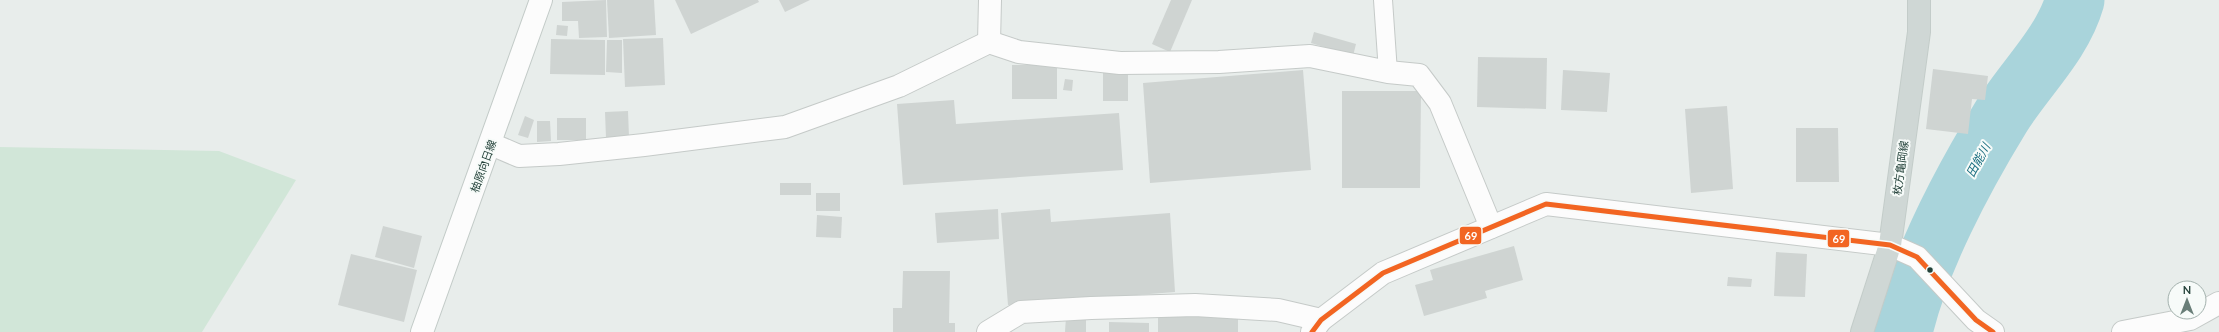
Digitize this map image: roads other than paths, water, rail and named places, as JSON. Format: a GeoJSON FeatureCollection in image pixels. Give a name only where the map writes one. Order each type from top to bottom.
{"type":"FeatureCollection","features":[{"type":"Feature","properties":{"kind":"main road","name":"枚方亀岡線"},"geometry":{"type":"LineString","coordinates":[[1862,332],[1890,245],[1919,32],[1919,0]]}},
{"type":"Feature","properties":{"kind":"street","name":"柚原向日線"},"geometry":{"type":"LineString","coordinates":[[422,332],[491,144],[541,0]]}},
{"type":"Feature","properties":{"kind":"street"},"geometry":{"type":"LineString","coordinates":[[989,42],[990,0]]}},
{"type":"Feature","properties":{"kind":"street"},"geometry":{"type":"LineString","coordinates":[[491,144],[519,156],[559,154],[785,127],[899,86],[989,42],[1019,52],[1120,63],[1219,62],[1310,56],[1388,72],[1418,75],[1440,103],[1491,227]]}},
{"type":"Feature","properties":{"kind":"street"},"geometry":{"type":"LineString","coordinates":[[988,332],[1021,312],[1091,308],[1203,305],[1278,310],[1317,326],[1383,273],[1546,204],[1890,245],[1917,257],[1949,293],[1976,320],[1993,332]]}},
{"type":"Feature","properties":{"kind":"street"},"geometry":{"type":"LineString","coordinates":[[2123,332],[2190,319],[2219,303]]}},
{"type":"Feature","properties":{"kind":"lane"},"geometry":{"type":"LineString","coordinates":[[1383,0],[1388,72]]}},
{"type":"Feature","properties":{"kind":"waterway","name":"田能川"},"geometry":{"type":"LineString","coordinates":[[1903,332],[1910,305],[1931,250],[1958,194],[2001,117],[2052,47],[2069,16],[2075,0]]}}]}
